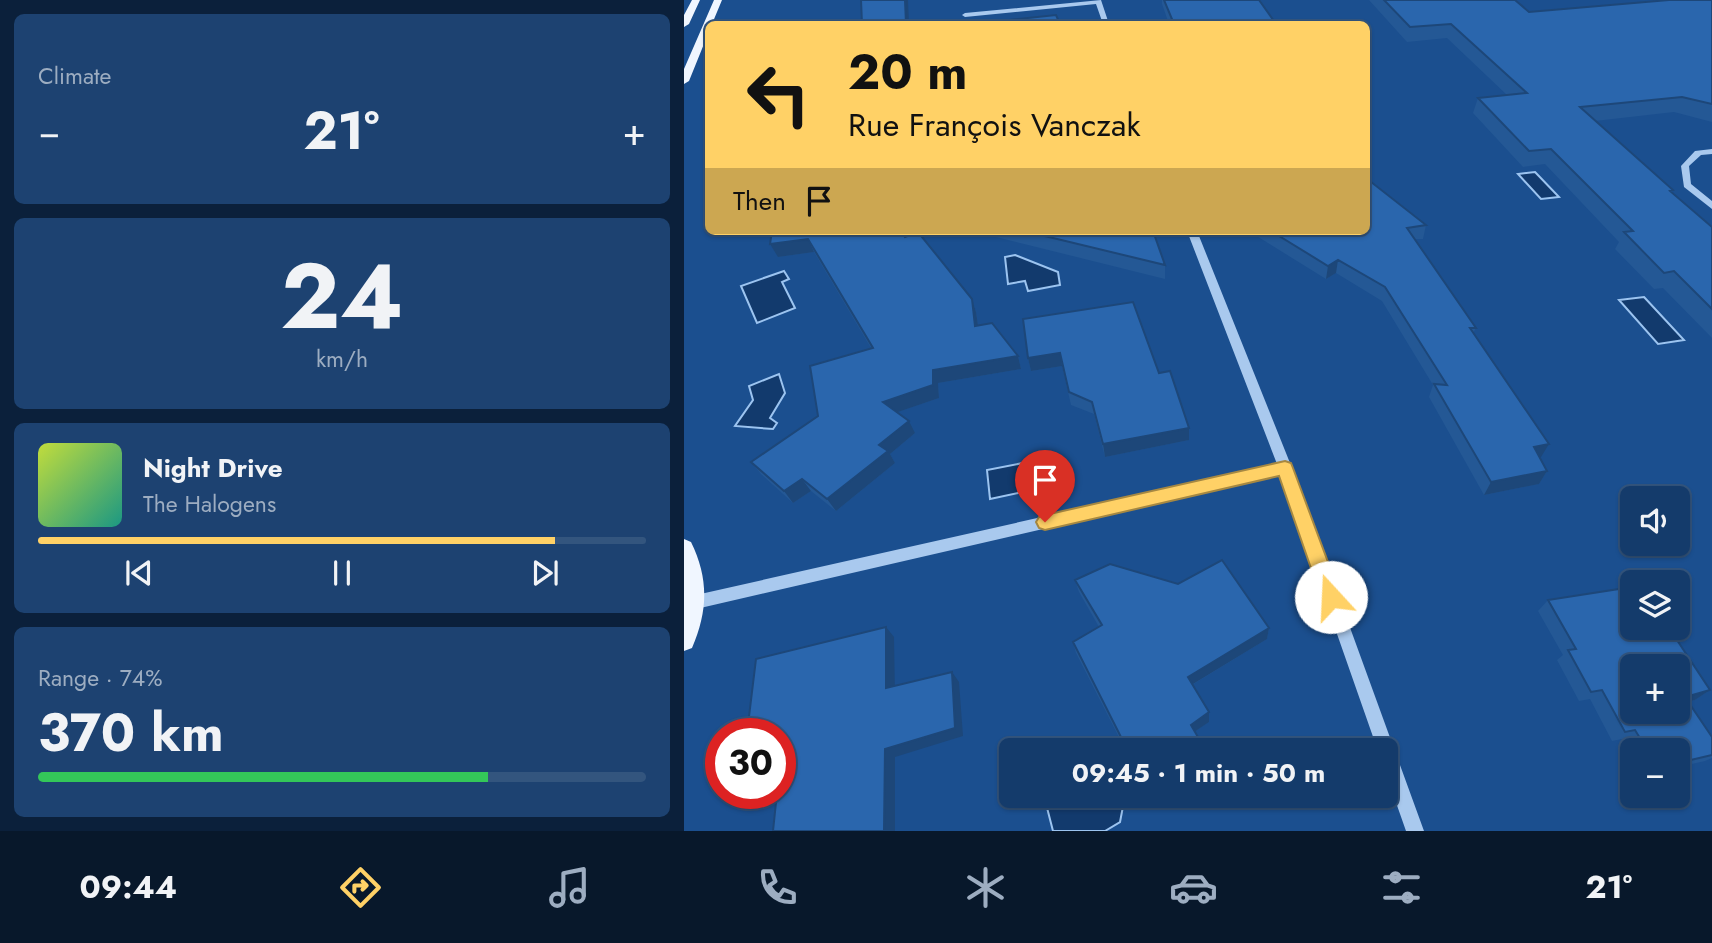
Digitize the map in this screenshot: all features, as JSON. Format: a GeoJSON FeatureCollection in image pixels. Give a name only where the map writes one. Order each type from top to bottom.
{"type":"FeatureCollection","features":[{"type":"Feature","properties":{"kind":"main road"},"geometry":{"type":"LineString","coordinates":[[684,24],[696,0]]}},
{"type":"Feature","properties":{"kind":"main road"},"geometry":{"type":"LineString","coordinates":[[709,21],[718,0]]}},
{"type":"Feature","properties":{"kind":"main road"},"geometry":{"type":"LineString","coordinates":[[684,81],[705,31]]}},
{"type":"Feature","properties":{"kind":"main road"},"geometry":{"type":"LineString","coordinates":[[684,548],[694,570],[696,602],[684,640]]}},
{"type":"Feature","properties":{"kind":"street"},"geometry":{"type":"LineString","coordinates":[[965,15],[1098,1],[1105,21]]}},
{"type":"Feature","properties":{"kind":"street"},"geometry":{"type":"LineString","coordinates":[[1712,151],[1698,153],[1684,166],[1687,185],[1712,206]]}},
{"type":"Feature","properties":{"kind":"street"},"geometry":{"type":"LineString","coordinates":[[1194,235],[1285,468],[1415,831]]}},
{"type":"Feature","properties":{"kind":"street"},"geometry":{"type":"LineString","coordinates":[[696,602],[1285,468]]}},
{"type":"Feature","properties":{"kind":"water"},"geometry":{"type":"Polygon","coordinates":[[[1535,172],[1559,197],[1541,199],[1518,174],[1535,172]]]}},
{"type":"Feature","properties":{"kind":"water"},"geometry":{"type":"Polygon","coordinates":[[[1015,255],[1058,272],[1060,285],[1028,291],[1025,281],[1008,284],[1005,257],[1015,255]]]}},
{"type":"Feature","properties":{"kind":"water"},"geometry":{"type":"Polygon","coordinates":[[[784,271],[789,279],[782,282],[795,308],[757,323],[741,286],[784,271]]]}},
{"type":"Feature","properties":{"kind":"water"},"geometry":{"type":"Polygon","coordinates":[[[1644,297],[1684,340],[1658,344],[1619,300],[1644,297]]]}},
{"type":"Feature","properties":{"kind":"water"},"geometry":{"type":"Polygon","coordinates":[[[779,374],[785,393],[770,418],[777,423],[773,429],[735,426],[753,400],[749,386],[779,374]]]}},
{"type":"Feature","properties":{"kind":"water"},"geometry":{"type":"Polygon","coordinates":[[[1059,456],[1064,483],[990,499],[987,470],[1059,456]]]}},
{"type":"Feature","properties":{"kind":"water"},"geometry":{"type":"Polygon","coordinates":[[[1047,808],[1123,808],[1120,822],[1105,831],[1053,831],[1047,808]]]}},
{"type":"Feature","properties":{"kind":"building"},"geometry":{"type":"Polygon","coordinates":[[[861,0],[905,0],[906,21],[862,21],[861,0]]]}},
{"type":"Feature","properties":{"kind":"building"},"geometry":{"type":"Polygon","coordinates":[[[1164,0],[1259,0],[1274,21],[1173,21],[1164,0]]]}},
{"type":"Feature","properties":{"kind":"building"},"geometry":{"type":"Polygon","coordinates":[[[1384,0],[1515,0],[1529,12],[1669,0],[1712,0],[1712,104],[1682,97],[1580,107],[1712,227],[1712,309],[1674,271],[1664,273],[1624,232],[1633,231],[1551,149],[1529,151],[1478,98],[1527,93],[1451,24],[1410,27],[1384,0]]]}},
{"type":"Feature","properties":{"kind":"building"},"geometry":{"type":"Polygon","coordinates":[[[1056,15],[1059,21],[999,21],[1056,15]]]}},
{"type":"Feature","properties":{"kind":"building"},"geometry":{"type":"Polygon","coordinates":[[[1370,181],[1426,225],[1407,228],[1476,328],[1470,328],[1549,444],[1534,447],[1547,471],[1491,482],[1434,384],[1447,385],[1385,287],[1338,260],[1328,266],[1278,235],[1370,235],[1370,181]]]}},
{"type":"Feature","properties":{"kind":"building"},"geometry":{"type":"Polygon","coordinates":[[[771,235],[920,235],[972,299],[975,326],[992,323],[1018,356],[933,370],[933,385],[883,402],[909,421],[879,445],[888,451],[827,499],[802,479],[784,491],[751,462],[818,416],[810,366],[873,348],[808,239],[770,244],[771,235]]]}},
{"type":"Feature","properties":{"kind":"building"},"geometry":{"type":"Polygon","coordinates":[[[1041,235],[1154,235],[1165,265],[1041,235]]]}},
{"type":"Feature","properties":{"kind":"building"},"geometry":{"type":"Polygon","coordinates":[[[1133,302],[1159,373],[1170,371],[1189,428],[1103,444],[1092,402],[1069,392],[1060,353],[1028,358],[1023,319],[1133,302]]]}},
{"type":"Feature","properties":{"kind":"building"},"geometry":{"type":"Polygon","coordinates":[[[1222,560],[1269,628],[1188,677],[1209,712],[1191,725],[1198,738],[1121,738],[1073,642],[1102,625],[1075,580],[1110,564],[1178,584],[1222,560]]]}},
{"type":"Feature","properties":{"kind":"building"},"geometry":{"type":"Polygon","coordinates":[[[1620,589],[1620,640],[1677,640],[1686,654],[1620,654],[1620,723],[1602,690],[1591,692],[1568,650],[1576,649],[1548,600],[1620,589]]]}},
{"type":"Feature","properties":{"kind":"building"},"geometry":{"type":"Polygon","coordinates":[[[886,627],[886,688],[952,672],[955,728],[885,749],[884,831],[773,831],[775,809],[796,809],[796,718],[749,718],[756,659],[886,627]]]}},
{"type":"Feature","properties":{"kind":"building"},"geometry":{"type":"Polygon","coordinates":[[[1690,660],[1710,690],[1690,696],[1690,660]]]}},
{"type":"Feature","properties":{"kind":"building"},"geometry":{"type":"Polygon","coordinates":[[[1690,704],[1712,737],[1712,755],[1690,760],[1690,738],[1640,738],[1635,730],[1625,732],[1621,724],[1690,724],[1690,704]]]}},
{"type":"Feature","properties":{"kind":"route"},"geometry":{"type":"LineString","coordinates":[[1045,522],[1285,468],[1331,597]]}}]}
